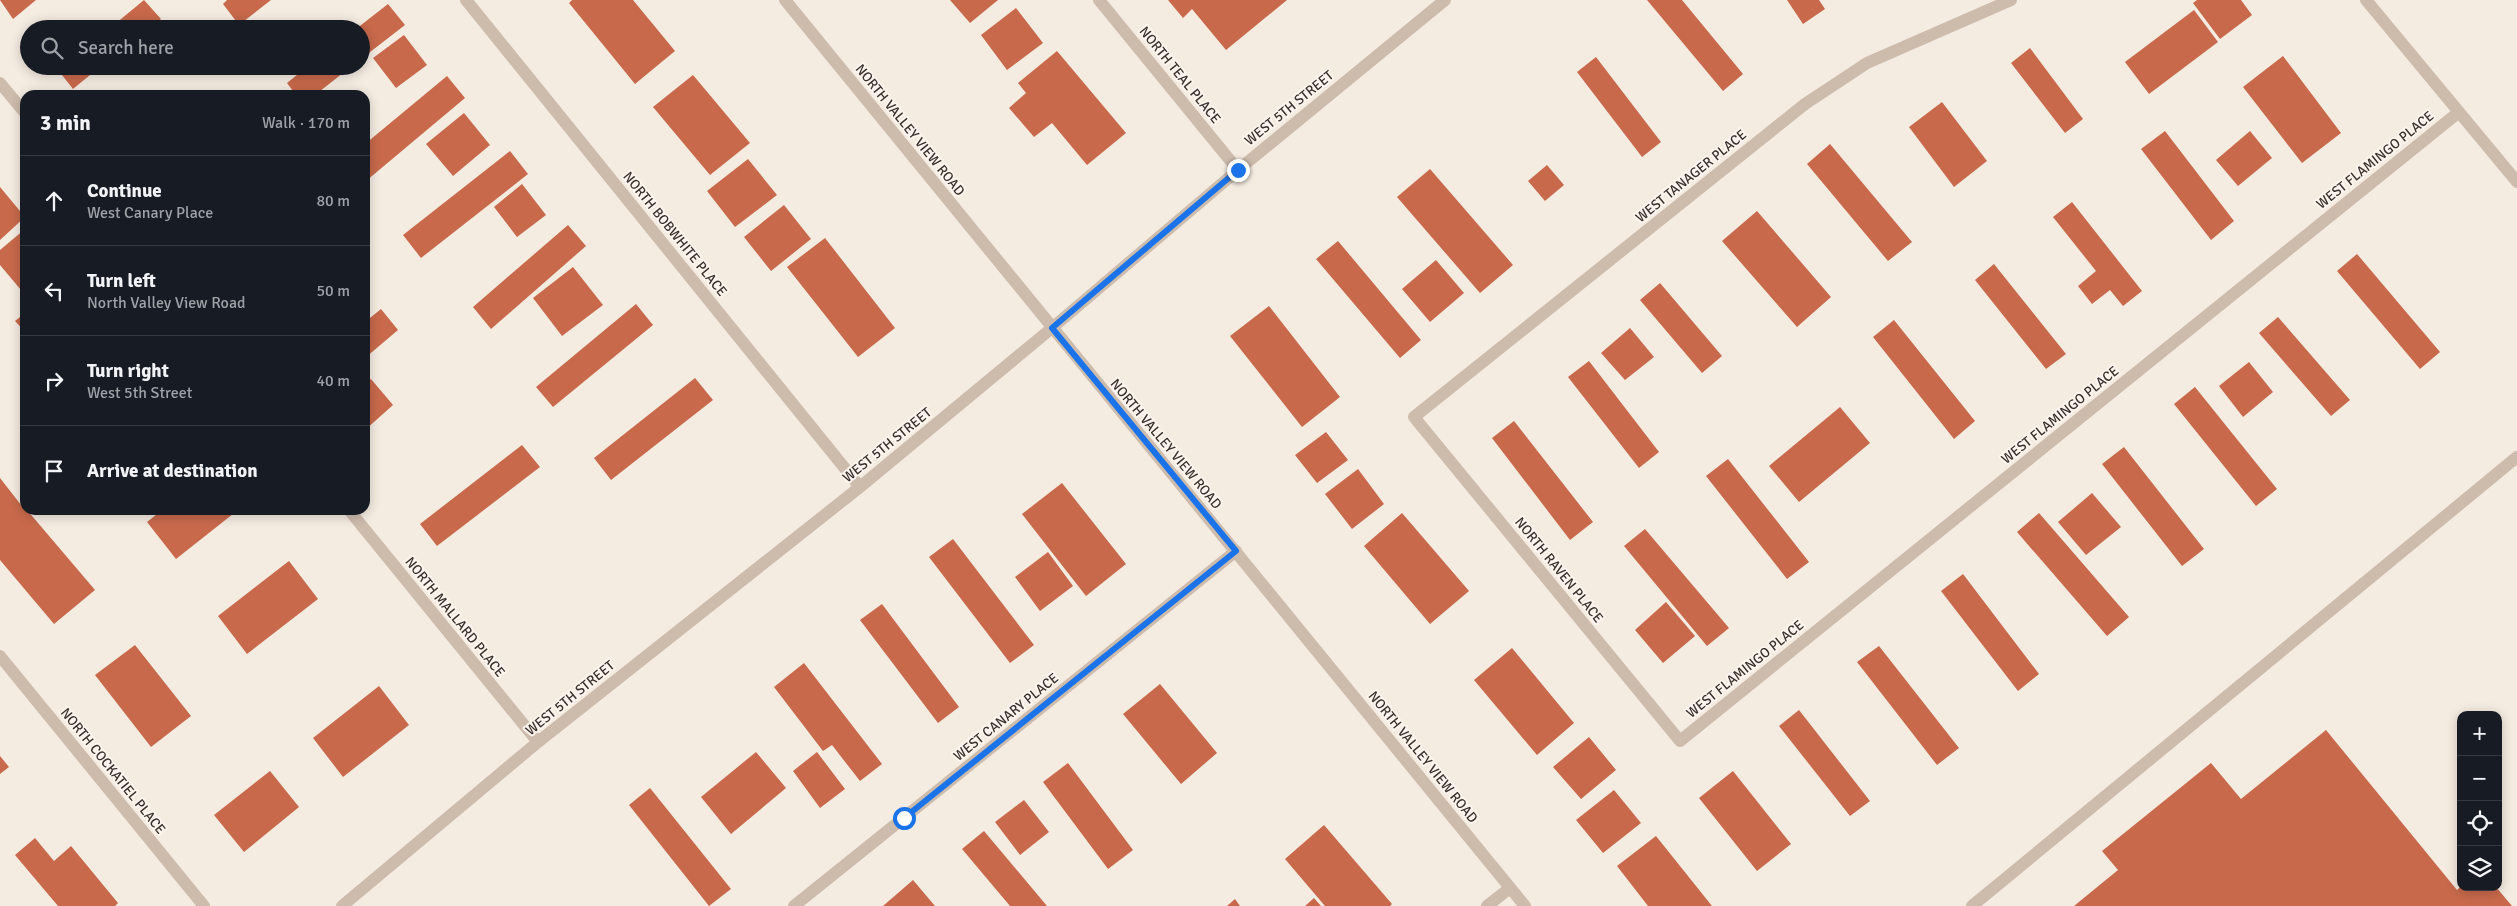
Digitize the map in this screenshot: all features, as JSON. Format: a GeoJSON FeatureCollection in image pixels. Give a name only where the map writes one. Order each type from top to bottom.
{"type":"FeatureCollection","features":[{"type":"Feature","properties":{"kind":"street","name":"NORTH BOBWHITE PLACE"},"geometry":{"type":"LineString","coordinates":[[466,0],[860,487]]}},
{"type":"Feature","properties":{"kind":"street","name":"NORTH VALLEY VIEW ROAD"},"geometry":{"type":"LineString","coordinates":[[785,0],[1525,906]]}},
{"type":"Feature","properties":{"kind":"street","name":"NORTH TEAL PLACE"},"geometry":{"type":"LineString","coordinates":[[1099,0],[1238,170]]}},
{"type":"Feature","properties":{"kind":"street","name":"WEST 5TH STREET"},"geometry":{"type":"LineString","coordinates":[[342,906],[538,742],[860,487],[1052,328],[1238,170],[1445,0]]}},
{"type":"Feature","properties":{"kind":"street","name":"WEST TANAGER PLACE"},"geometry":{"type":"LineString","coordinates":[[1414,417],[1805,104],[1867,63],[2011,0]]}},
{"type":"Feature","properties":{"kind":"street"},"geometry":{"type":"LineString","coordinates":[[2366,0],[2517,182]]}},
{"type":"Feature","properties":{"kind":"street"},"geometry":{"type":"LineString","coordinates":[[0,83],[20,107]]}},
{"type":"Feature","properties":{"kind":"street","name":"WEST FLAMINGO PLACE"},"geometry":{"type":"LineString","coordinates":[[1680,741],[2459,112]]}},
{"type":"Feature","properties":{"kind":"street","name":"NORTH RAVEN PLACE"},"geometry":{"type":"LineString","coordinates":[[1414,417],[1680,741]]}},
{"type":"Feature","properties":{"kind":"street"},"geometry":{"type":"LineString","coordinates":[[1972,906],[2517,457]]}},
{"type":"Feature","properties":{"kind":"street","name":"NORTH MALLARD PLACE"},"geometry":{"type":"LineString","coordinates":[[353,515],[538,742]]}},
{"type":"Feature","properties":{"kind":"street","name":"WEST CANARY PLACE"},"geometry":{"type":"LineString","coordinates":[[794,906],[1236,551]]}},
{"type":"Feature","properties":{"kind":"street","name":"NORTH COCKATIEL PLACE"},"geometry":{"type":"LineString","coordinates":[[0,656],[204,906]]}},
{"type":"Feature","properties":{"kind":"street"},"geometry":{"type":"LineString","coordinates":[[1487,906],[1510,888]]}},
{"type":"Feature","properties":{"kind":"building"},"geometry":{"type":"Polygon","coordinates":[[[0,0],[36,0],[13,19],[0,0]]]}},
{"type":"Feature","properties":{"kind":"building"},"geometry":{"type":"Polygon","coordinates":[[[144,0],[161,19],[160,20],[120,20],[144,0]]]}},
{"type":"Feature","properties":{"kind":"building"},"geometry":{"type":"Polygon","coordinates":[[[227,0],[271,0],[245,20],[235,20],[223,4],[227,0]]]}},
{"type":"Feature","properties":{"kind":"building"},"geometry":{"type":"Polygon","coordinates":[[[572,0],[633,0],[675,51],[635,84],[569,3],[572,0]]]}},
{"type":"Feature","properties":{"kind":"building"},"geometry":{"type":"Polygon","coordinates":[[[950,0],[998,0],[970,23],[950,0]]]}},
{"type":"Feature","properties":{"kind":"building"},"geometry":{"type":"Polygon","coordinates":[[[1168,0],[1287,0],[1226,50],[1192,9],[1183,18],[1168,0]]]}},
{"type":"Feature","properties":{"kind":"building"},"geometry":{"type":"Polygon","coordinates":[[[1647,0],[1682,0],[1743,74],[1723,91],[1647,0]]]}},
{"type":"Feature","properties":{"kind":"building"},"geometry":{"type":"Polygon","coordinates":[[[1787,0],[1819,0],[1825,9],[1803,24],[1787,0]]]}},
{"type":"Feature","properties":{"kind":"building"},"geometry":{"type":"Polygon","coordinates":[[[2197,0],[2241,0],[2252,15],[2220,39],[2193,3],[2197,0]]]}},
{"type":"Feature","properties":{"kind":"building"},"geometry":{"type":"Polygon","coordinates":[[[388,4],[405,25],[370,52],[370,20],[368,20],[388,4]]]}},
{"type":"Feature","properties":{"kind":"building"},"geometry":{"type":"Polygon","coordinates":[[[1016,8],[1043,43],[1007,70],[981,35],[1016,8]]]}},
{"type":"Feature","properties":{"kind":"building"},"geometry":{"type":"Polygon","coordinates":[[[2194,10],[2218,42],[2149,94],[2125,62],[2194,10]]]}},
{"type":"Feature","properties":{"kind":"building"},"geometry":{"type":"Polygon","coordinates":[[[404,35],[427,65],[396,88],[373,58],[404,35]]]}},
{"type":"Feature","properties":{"kind":"building"},"geometry":{"type":"Polygon","coordinates":[[[2030,48],[2083,119],[2065,133],[2011,63],[2030,48]]]}},
{"type":"Feature","properties":{"kind":"building"},"geometry":{"type":"Polygon","coordinates":[[[1057,51],[1126,133],[1087,165],[1052,123],[1034,137],[1009,108],[1026,93],[1018,83],[1057,51]]]}},
{"type":"Feature","properties":{"kind":"building"},"geometry":{"type":"Polygon","coordinates":[[[2283,56],[2341,133],[2302,163],[2243,87],[2283,56]]]}},
{"type":"Feature","properties":{"kind":"building"},"geometry":{"type":"Polygon","coordinates":[[[1596,57],[1661,142],[1642,157],[1577,72],[1596,57]]]}},
{"type":"Feature","properties":{"kind":"building"},"geometry":{"type":"Polygon","coordinates":[[[62,75],[90,75],[73,89],[62,75]]]}},
{"type":"Feature","properties":{"kind":"building"},"geometry":{"type":"Polygon","coordinates":[[[297,75],[341,75],[321,90],[292,90],[287,83],[297,75]]]}},
{"type":"Feature","properties":{"kind":"building"},"geometry":{"type":"Polygon","coordinates":[[[693,75],[750,143],[710,175],[653,107],[693,75]]]}},
{"type":"Feature","properties":{"kind":"building"},"geometry":{"type":"Polygon","coordinates":[[[447,76],[465,98],[370,178],[370,140],[447,76]]]}},
{"type":"Feature","properties":{"kind":"building"},"geometry":{"type":"Polygon","coordinates":[[[1942,102],[1987,161],[1954,187],[1909,127],[1942,102]]]}},
{"type":"Feature","properties":{"kind":"building"},"geometry":{"type":"Polygon","coordinates":[[[464,113],[490,145],[453,176],[426,144],[464,113]]]}},
{"type":"Feature","properties":{"kind":"building"},"geometry":{"type":"Polygon","coordinates":[[[2165,131],[2234,221],[2211,240],[2141,149],[2165,131]]]}},
{"type":"Feature","properties":{"kind":"building"},"geometry":{"type":"Polygon","coordinates":[[[2250,131],[2272,158],[2238,186],[2216,160],[2250,131]]]}},
{"type":"Feature","properties":{"kind":"building"},"geometry":{"type":"Polygon","coordinates":[[[1830,144],[1912,242],[1888,261],[1807,164],[1830,144]]]}},
{"type":"Feature","properties":{"kind":"building"},"geometry":{"type":"Polygon","coordinates":[[[510,151],[528,174],[421,258],[403,235],[510,151]]]}},
{"type":"Feature","properties":{"kind":"building"},"geometry":{"type":"Polygon","coordinates":[[[748,159],[777,195],[735,227],[707,191],[748,159]]]}},
{"type":"Feature","properties":{"kind":"building"},"geometry":{"type":"Polygon","coordinates":[[[1547,165],[1564,185],[1545,201],[1528,181],[1547,165]]]}},
{"type":"Feature","properties":{"kind":"building"},"geometry":{"type":"Polygon","coordinates":[[[1430,169],[1513,265],[1480,293],[1397,197],[1430,169]]]}},
{"type":"Feature","properties":{"kind":"building"},"geometry":{"type":"Polygon","coordinates":[[[522,184],[546,215],[517,237],[494,207],[522,184]]]}},
{"type":"Feature","properties":{"kind":"building"},"geometry":{"type":"Polygon","coordinates":[[[0,187],[20,211],[20,222],[0,240],[0,187]]]}},
{"type":"Feature","properties":{"kind":"building"},"geometry":{"type":"Polygon","coordinates":[[[2072,202],[2142,291],[2123,306],[2110,290],[2092,304],[2078,286],[2096,271],[2053,217],[2072,202]]]}},
{"type":"Feature","properties":{"kind":"building"},"geometry":{"type":"Polygon","coordinates":[[[784,205],[811,239],[771,271],[744,237],[784,205]]]}},
{"type":"Feature","properties":{"kind":"building"},"geometry":{"type":"Polygon","coordinates":[[[1757,211],[1831,297],[1797,327],[1722,241],[1757,211]]]}},
{"type":"Feature","properties":{"kind":"building"},"geometry":{"type":"Polygon","coordinates":[[[568,225],[586,246],[491,329],[473,307],[568,225]]]}},
{"type":"Feature","properties":{"kind":"building"},"geometry":{"type":"Polygon","coordinates":[[[20,233],[20,289],[0,265],[0,250],[20,233]]]}},
{"type":"Feature","properties":{"kind":"building"},"geometry":{"type":"Polygon","coordinates":[[[825,238],[895,328],[858,357],[787,267],[825,238]]]}},
{"type":"Feature","properties":{"kind":"building"},"geometry":{"type":"Polygon","coordinates":[[[1338,241],[1421,340],[1400,358],[1316,259],[1338,241]]]}},
{"type":"Feature","properties":{"kind":"building"},"geometry":{"type":"Polygon","coordinates":[[[2357,254],[2440,352],[2420,369],[2337,271],[2357,254]]]}},
{"type":"Feature","properties":{"kind":"building"},"geometry":{"type":"Polygon","coordinates":[[[1436,260],[1464,293],[1430,322],[1402,289],[1436,260]]]}},
{"type":"Feature","properties":{"kind":"building"},"geometry":{"type":"Polygon","coordinates":[[[1994,264],[2066,354],[2046,369],[1975,280],[1994,264]]]}},
{"type":"Feature","properties":{"kind":"building"},"geometry":{"type":"Polygon","coordinates":[[[573,267],[603,305],[562,336],[533,298],[573,267]]]}},
{"type":"Feature","properties":{"kind":"building"},"geometry":{"type":"Polygon","coordinates":[[[1660,283],[1722,356],[1702,373],[1640,300],[1660,283]]]}},
{"type":"Feature","properties":{"kind":"building"},"geometry":{"type":"Polygon","coordinates":[[[636,304],[653,325],[553,407],[536,387],[636,304]]]}},
{"type":"Feature","properties":{"kind":"building"},"geometry":{"type":"Polygon","coordinates":[[[1269,306],[1340,397],[1302,427],[1230,336],[1269,306]]]}},
{"type":"Feature","properties":{"kind":"building"},"geometry":{"type":"Polygon","coordinates":[[[381,309],[398,330],[370,354],[370,318],[381,309]]]}},
{"type":"Feature","properties":{"kind":"building"},"geometry":{"type":"Polygon","coordinates":[[[20,317],[20,326],[15,321],[20,317]]]}},
{"type":"Feature","properties":{"kind":"building"},"geometry":{"type":"Polygon","coordinates":[[[2278,317],[2350,400],[2331,416],[2259,333],[2278,317]]]}},
{"type":"Feature","properties":{"kind":"building"},"geometry":{"type":"Polygon","coordinates":[[[1894,320],[1975,421],[1954,439],[1873,337],[1894,320]]]}},
{"type":"Feature","properties":{"kind":"building"},"geometry":{"type":"Polygon","coordinates":[[[1630,328],[1654,357],[1625,380],[1601,353],[1630,328]]]}},
{"type":"Feature","properties":{"kind":"building"},"geometry":{"type":"Polygon","coordinates":[[[1589,361],[1659,452],[1639,468],[1568,377],[1589,361]]]}},
{"type":"Feature","properties":{"kind":"building"},"geometry":{"type":"Polygon","coordinates":[[[2249,362],[2273,392],[2243,417],[2219,386],[2249,362]]]}},
{"type":"Feature","properties":{"kind":"building"},"geometry":{"type":"Polygon","coordinates":[[[695,378],[713,400],[611,480],[594,458],[695,378]]]}},
{"type":"Feature","properties":{"kind":"building"},"geometry":{"type":"Polygon","coordinates":[[[370,380],[393,405],[370,426],[370,380]]]}},
{"type":"Feature","properties":{"kind":"building"},"geometry":{"type":"Polygon","coordinates":[[[2195,387],[2277,489],[2256,506],[2174,404],[2195,387]]]}},
{"type":"Feature","properties":{"kind":"building"},"geometry":{"type":"Polygon","coordinates":[[[1840,407],[1870,443],[1799,502],[1769,466],[1840,407]]]}},
{"type":"Feature","properties":{"kind":"building"},"geometry":{"type":"Polygon","coordinates":[[[1514,421],[1593,522],[1570,540],[1492,438],[1514,421]]]}},
{"type":"Feature","properties":{"kind":"building"},"geometry":{"type":"Polygon","coordinates":[[[1326,432],[1348,460],[1317,483],[1295,455],[1326,432]]]}},
{"type":"Feature","properties":{"kind":"building"},"geometry":{"type":"Polygon","coordinates":[[[522,445],[540,467],[437,546],[420,524],[522,445]]]}},
{"type":"Feature","properties":{"kind":"building"},"geometry":{"type":"Polygon","coordinates":[[[2124,447],[2204,549],[2182,566],[2102,464],[2124,447]]]}},
{"type":"Feature","properties":{"kind":"building"},"geometry":{"type":"Polygon","coordinates":[[[1728,459],[1809,562],[1787,579],[1706,476],[1728,459]]]}},
{"type":"Feature","properties":{"kind":"building"},"geometry":{"type":"Polygon","coordinates":[[[1358,469],[1384,504],[1352,529],[1325,494],[1358,469]]]}},
{"type":"Feature","properties":{"kind":"building"},"geometry":{"type":"Polygon","coordinates":[[[0,478],[20,504],[20,515],[31,515],[95,590],[54,624],[0,560],[0,478]]]}},
{"type":"Feature","properties":{"kind":"building"},"geometry":{"type":"Polygon","coordinates":[[[1062,483],[1126,564],[1086,596],[1022,514],[1062,483]]]}},
{"type":"Feature","properties":{"kind":"building"},"geometry":{"type":"Polygon","coordinates":[[[2092,493],[2121,527],[2086,555],[2058,522],[2092,493]]]}},
{"type":"Feature","properties":{"kind":"building"},"geometry":{"type":"Polygon","coordinates":[[[1402,513],[1469,591],[1430,624],[1364,546],[1402,513]]]}},
{"type":"Feature","properties":{"kind":"building"},"geometry":{"type":"Polygon","coordinates":[[[2039,513],[2129,617],[2107,636],[2017,532],[2039,513]]]}},
{"type":"Feature","properties":{"kind":"building"},"geometry":{"type":"Polygon","coordinates":[[[156,515],[232,515],[176,559],[147,522],[156,515]]]}},
{"type":"Feature","properties":{"kind":"building"},"geometry":{"type":"Polygon","coordinates":[[[1645,529],[1729,628],[1707,646],[1624,546],[1645,529]]]}},
{"type":"Feature","properties":{"kind":"building"},"geometry":{"type":"Polygon","coordinates":[[[953,539],[1034,645],[1010,663],[929,557],[953,539]]]}},
{"type":"Feature","properties":{"kind":"building"},"geometry":{"type":"Polygon","coordinates":[[[1048,552],[1073,586],[1040,611],[1015,577],[1048,552]]]}},
{"type":"Feature","properties":{"kind":"building"},"geometry":{"type":"Polygon","coordinates":[[[289,561],[318,599],[247,654],[218,616],[289,561]]]}},
{"type":"Feature","properties":{"kind":"building"},"geometry":{"type":"Polygon","coordinates":[[[1963,574],[2039,674],[2018,691],[1941,591],[1963,574]]]}},
{"type":"Feature","properties":{"kind":"building"},"geometry":{"type":"Polygon","coordinates":[[[1666,602],[1695,636],[1663,663],[1635,630],[1666,602]]]}},
{"type":"Feature","properties":{"kind":"building"},"geometry":{"type":"Polygon","coordinates":[[[882,604],[959,707],[938,723],[860,620],[882,604]]]}},
{"type":"Feature","properties":{"kind":"building"},"geometry":{"type":"Polygon","coordinates":[[[135,645],[191,716],[151,747],[95,675],[135,645]]]}},
{"type":"Feature","properties":{"kind":"building"},"geometry":{"type":"Polygon","coordinates":[[[1879,646],[1959,748],[1937,765],[1857,662],[1879,646]]]}},
{"type":"Feature","properties":{"kind":"building"},"geometry":{"type":"Polygon","coordinates":[[[1512,648],[1574,723],[1537,755],[1474,680],[1512,648]]]}},
{"type":"Feature","properties":{"kind":"building"},"geometry":{"type":"Polygon","coordinates":[[[804,663],[882,764],[860,781],[832,745],[823,751],[774,687],[804,663]]]}},
{"type":"Feature","properties":{"kind":"building"},"geometry":{"type":"Polygon","coordinates":[[[1160,684],[1217,753],[1181,784],[1123,714],[1160,684]]]}},
{"type":"Feature","properties":{"kind":"building"},"geometry":{"type":"Polygon","coordinates":[[[379,686],[409,725],[343,777],[313,738],[379,686]]]}},
{"type":"Feature","properties":{"kind":"building"},"geometry":{"type":"Polygon","coordinates":[[[1799,710],[1870,801],[1850,816],[1779,726],[1799,710]]]}},
{"type":"Feature","properties":{"kind":"building"},"geometry":{"type":"Polygon","coordinates":[[[2326,730],[2457,891],[2499,891],[2512,906],[2074,906],[2118,870],[2102,851],[2211,763],[2241,799],[2326,730]]]}},
{"type":"Feature","properties":{"kind":"building"},"geometry":{"type":"Polygon","coordinates":[[[1589,737],[1616,770],[1581,799],[1553,767],[1589,737]]]}},
{"type":"Feature","properties":{"kind":"building"},"geometry":{"type":"Polygon","coordinates":[[[756,752],[786,788],[731,834],[701,797],[756,752]]]}},
{"type":"Feature","properties":{"kind":"building"},"geometry":{"type":"Polygon","coordinates":[[[817,752],[845,789],[820,808],[793,771],[817,752]]]}},
{"type":"Feature","properties":{"kind":"building"},"geometry":{"type":"Polygon","coordinates":[[[0,756],[9,767],[0,774],[0,756]]]}},
{"type":"Feature","properties":{"kind":"building"},"geometry":{"type":"Polygon","coordinates":[[[1068,763],[1133,850],[1108,869],[1043,782],[1068,763]]]}},
{"type":"Feature","properties":{"kind":"building"},"geometry":{"type":"Polygon","coordinates":[[[270,771],[299,807],[244,852],[214,815],[270,771]]]}},
{"type":"Feature","properties":{"kind":"building"},"geometry":{"type":"Polygon","coordinates":[[[1733,771],[1791,844],[1757,871],[1699,798],[1733,771]]]}},
{"type":"Feature","properties":{"kind":"building"},"geometry":{"type":"Polygon","coordinates":[[[650,788],[731,889],[709,906],[629,805],[650,788]]]}},
{"type":"Feature","properties":{"kind":"building"},"geometry":{"type":"Polygon","coordinates":[[[1614,790],[1641,823],[1603,853],[1576,820],[1614,790]]]}},
{"type":"Feature","properties":{"kind":"building"},"geometry":{"type":"Polygon","coordinates":[[[1024,800],[1049,832],[1020,855],[995,822],[1024,800]]]}},
{"type":"Feature","properties":{"kind":"building"},"geometry":{"type":"Polygon","coordinates":[[[1324,825],[1392,904],[1390,906],[1325,906],[1285,859],[1324,825]]]}},
{"type":"Feature","properties":{"kind":"building"},"geometry":{"type":"Polygon","coordinates":[[[984,831],[1047,906],[1010,906],[962,849],[984,831]]]}},
{"type":"Feature","properties":{"kind":"building"},"geometry":{"type":"Polygon","coordinates":[[[1656,836],[1712,906],[1648,906],[1617,866],[1656,836]]]}},
{"type":"Feature","properties":{"kind":"building"},"geometry":{"type":"Polygon","coordinates":[[[35,838],[54,861],[71,846],[118,903],[115,906],[58,906],[15,855],[35,838]]]}},
{"type":"Feature","properties":{"kind":"building"},"geometry":{"type":"Polygon","coordinates":[[[913,880],[935,906],[883,906],[913,880]]]}},
{"type":"Feature","properties":{"kind":"building"},"geometry":{"type":"Polygon","coordinates":[[[1314,898],[1321,906],[1305,906],[1314,898]]]}},
{"type":"Feature","properties":{"kind":"building"},"geometry":{"type":"Polygon","coordinates":[[[1235,899],[1240,906],[1227,906],[1235,899]]]}},
{"type":"Feature","properties":{"kind":"route"},"geometry":{"type":"LineString","coordinates":[[904,818],[1236,551],[1052,328],[1238,170]]}}]}
